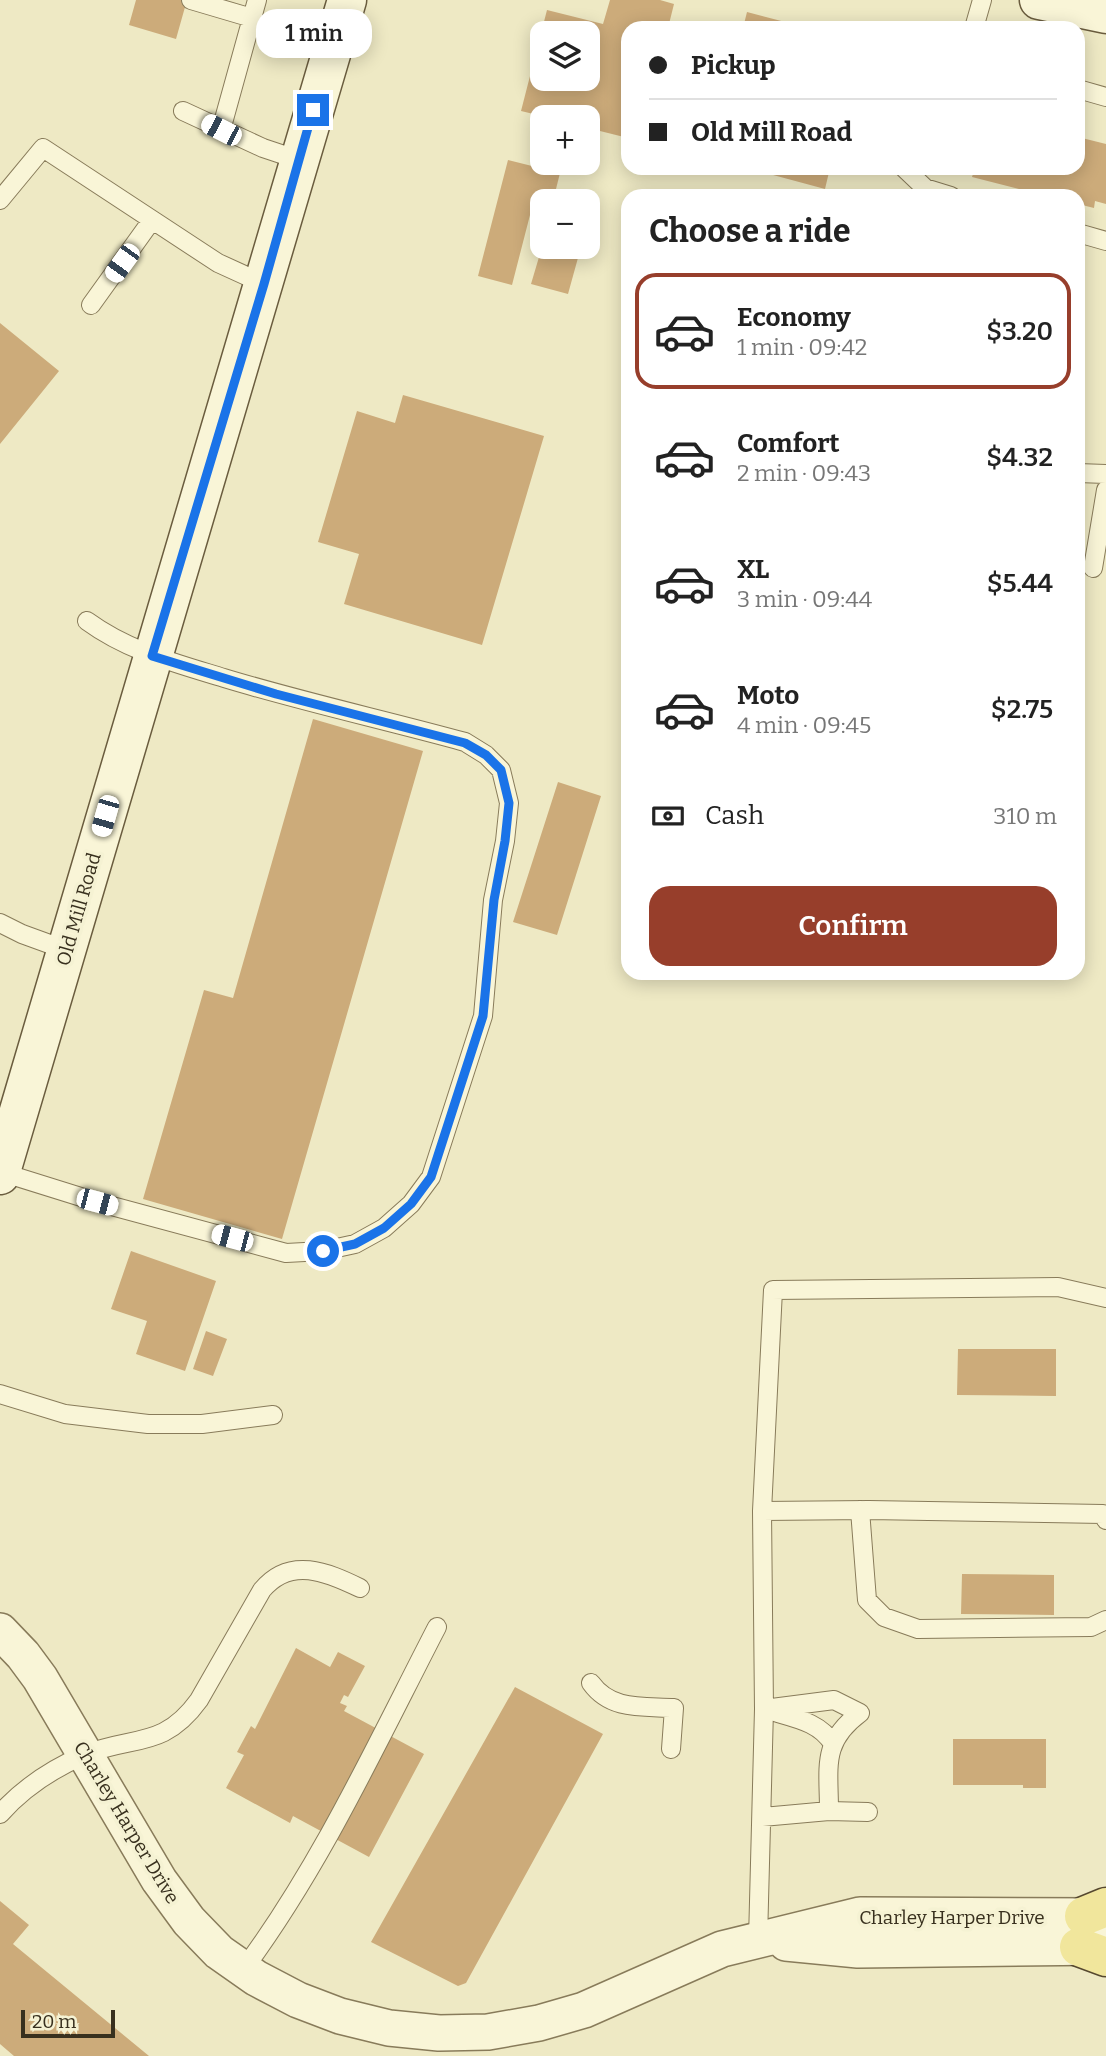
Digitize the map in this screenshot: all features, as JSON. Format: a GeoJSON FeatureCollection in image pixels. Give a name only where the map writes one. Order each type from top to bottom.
{"type":"FeatureCollection","features":[{"type":"Feature","properties":{"kind":"street","name":"Old Mill Road"},"geometry":{"type":"LineString","coordinates":[[0,1174],[347,0]]}},
{"type":"Feature","properties":{"kind":"street"},"geometry":{"type":"LineString","coordinates":[[1039,0],[1106,14]]}},
{"type":"Feature","properties":{"kind":"street","name":"Charley Harper Drive"},"geometry":{"type":"LineString","coordinates":[[0,1631],[40,1678],[159,1880],[188,1921],[219,1952],[243,1969],[298,2000],[340,2016],[426,2032],[488,2032],[539,2024],[584,2010],[722,1949],[860,1915],[1098,1932]]}},
{"type":"Feature","properties":{"kind":"lane"},"geometry":{"type":"LineString","coordinates":[[191,0],[252,18]]}},
{"type":"Feature","properties":{"kind":"lane"},"geometry":{"type":"LineString","coordinates":[[221,130],[257,0]]}},
{"type":"Feature","properties":{"kind":"lane"},"geometry":{"type":"LineString","coordinates":[[976,21],[982,0]]}},
{"type":"Feature","properties":{"kind":"lane"},"geometry":{"type":"LineString","coordinates":[[1085,91],[1106,97]]}},
{"type":"Feature","properties":{"kind":"lane"},"geometry":{"type":"LineString","coordinates":[[183,111],[263,148],[299,160]]}},
{"type":"Feature","properties":{"kind":"lane"},"geometry":{"type":"LineString","coordinates":[[0,200],[43,148],[218,263],[264,284]]}},
{"type":"Feature","properties":{"kind":"lane"},"geometry":{"type":"LineString","coordinates":[[911,175],[928,189]]}},
{"type":"Feature","properties":{"kind":"lane"},"geometry":{"type":"LineString","coordinates":[[91,305],[152,220]]}},
{"type":"Feature","properties":{"kind":"lane"},"geometry":{"type":"LineString","coordinates":[[1085,235],[1106,241]]}},
{"type":"Feature","properties":{"kind":"lane"},"geometry":{"type":"LineString","coordinates":[[1085,473],[1106,474]]}},
{"type":"Feature","properties":{"kind":"lane"},"geometry":{"type":"LineString","coordinates":[[1093,568],[1106,490]]}},
{"type":"Feature","properties":{"kind":"lane"},"geometry":{"type":"LineString","coordinates":[[0,1174],[286,1253],[323,1251],[355,1244],[384,1228],[411,1204],[431,1177],[483,1016],[494,900],[509,803],[501,770],[486,755],[465,743],[276,694],[152,656],[110,637],[87,621]]}},
{"type":"Feature","properties":{"kind":"lane"},"geometry":{"type":"LineString","coordinates":[[0,923],[66,950]]}},
{"type":"Feature","properties":{"kind":"lane"},"geometry":{"type":"LineString","coordinates":[[758,1940],[764,1709],[762,1511],[773,1290],[1058,1287],[1106,1298]]}},
{"type":"Feature","properties":{"kind":"lane"},"geometry":{"type":"LineString","coordinates":[[0,1394],[65,1414],[148,1424],[202,1424],[273,1415]]}},
{"type":"Feature","properties":{"kind":"lane"},"geometry":{"type":"LineString","coordinates":[[762,1511],[860,1510],[1104,1517]]}},
{"type":"Feature","properties":{"kind":"lane"},"geometry":{"type":"LineString","coordinates":[[860,1510],[867,1600],[884,1617],[918,1629],[1091,1628],[1106,1620]]}},
{"type":"Feature","properties":{"kind":"lane"},"geometry":{"type":"LineString","coordinates":[[0,1814],[15,1797],[38,1779],[85,1754],[157,1736],[186,1717],[199,1700],[262,1590],[277,1576],[304,1568],[337,1576],[360,1588]]}},
{"type":"Feature","properties":{"kind":"lane"},"geometry":{"type":"LineString","coordinates":[[243,1969],[278,1920],[328,1835],[438,1628]]}},
{"type":"Feature","properties":{"kind":"lane"},"geometry":{"type":"LineString","coordinates":[[592,1682],[599,1694],[615,1703],[674,1708],[671,1749]]}},
{"type":"Feature","properties":{"kind":"lane"},"geometry":{"type":"LineString","coordinates":[[764,1709],[834,1700],[860,1713],[848,1722],[830,1752],[829,1811]]}},
{"type":"Feature","properties":{"kind":"lane"},"geometry":{"type":"LineString","coordinates":[[764,1709],[822,1730],[833,1744]]}},
{"type":"Feature","properties":{"kind":"lane"},"geometry":{"type":"LineString","coordinates":[[762,1817],[829,1811],[868,1812]]}},
{"type":"Feature","properties":{"kind":"building"},"geometry":{"type":"Polygon","coordinates":[[[136,0],[187,0],[176,39],[129,25],[136,0]]]}},
{"type":"Feature","properties":{"kind":"building"},"geometry":{"type":"Polygon","coordinates":[[[610,0],[660,0],[674,4],[670,21],[621,21],[621,136],[600,131],[600,105],[530,105],[530,113],[521,111],[530,76],[530,91],[600,91],[600,23],[603,24],[610,0]]]}},
{"type":"Feature","properties":{"kind":"building"},"geometry":{"type":"Polygon","coordinates":[[[547,10],[591,21],[544,21],[547,10]]]}},
{"type":"Feature","properties":{"kind":"building"},"geometry":{"type":"Polygon","coordinates":[[[747,12],[781,21],[745,21],[747,12]]]}},
{"type":"Feature","properties":{"kind":"building"},"geometry":{"type":"Polygon","coordinates":[[[1085,139],[1106,144],[1106,204],[1095,201],[1094,208],[1085,206],[1085,189],[1019,189],[972,177],[1085,175],[1085,139]]]}},
{"type":"Feature","properties":{"kind":"building"},"geometry":{"type":"Polygon","coordinates":[[[508,160],[530,166],[530,175],[560,175],[556,189],[530,189],[530,215],[512,285],[478,276],[508,160]]]}},
{"type":"Feature","properties":{"kind":"building"},"geometry":{"type":"Polygon","coordinates":[[[773,175],[828,175],[825,189],[773,175]]]}},
{"type":"Feature","properties":{"kind":"building"},"geometry":{"type":"Polygon","coordinates":[[[538,259],[578,259],[568,294],[531,284],[538,259]]]}},
{"type":"Feature","properties":{"kind":"building"},"geometry":{"type":"Polygon","coordinates":[[[0,323],[59,371],[0,444],[0,323]]]}},
{"type":"Feature","properties":{"kind":"building"},"geometry":{"type":"Polygon","coordinates":[[[403,395],[544,436],[482,645],[344,604],[359,554],[318,542],[357,411],[395,423],[403,395]]]}},
{"type":"Feature","properties":{"kind":"building"},"geometry":{"type":"Polygon","coordinates":[[[313,719],[423,751],[282,1239],[143,1199],[204,990],[233,998],[313,719]]]}},
{"type":"Feature","properties":{"kind":"building"},"geometry":{"type":"Polygon","coordinates":[[[558,782],[601,796],[557,935],[513,922],[558,782]]]}},
{"type":"Feature","properties":{"kind":"building"},"geometry":{"type":"Polygon","coordinates":[[[131,1251],[216,1281],[185,1371],[136,1354],[147,1321],[111,1309],[131,1251]]]}},
{"type":"Feature","properties":{"kind":"building"},"geometry":{"type":"Polygon","coordinates":[[[206,1331],[227,1339],[213,1376],[193,1369],[206,1331]]]}},
{"type":"Feature","properties":{"kind":"building"},"geometry":{"type":"Polygon","coordinates":[[[958,1349],[1056,1349],[1056,1396],[957,1395],[958,1349]]]}},
{"type":"Feature","properties":{"kind":"building"},"geometry":{"type":"Polygon","coordinates":[[[962,1574],[1054,1575],[1054,1615],[961,1614],[962,1574]]]}},
{"type":"Feature","properties":{"kind":"building"},"geometry":{"type":"Polygon","coordinates":[[[296,1648],[330,1667],[338,1652],[365,1666],[348,1697],[344,1695],[340,1703],[347,1706],[344,1711],[424,1754],[369,1857],[293,1816],[290,1823],[226,1788],[244,1755],[237,1752],[251,1726],[255,1729],[296,1648]]]}},
{"type":"Feature","properties":{"kind":"building"},"geometry":{"type":"Polygon","coordinates":[[[515,1687],[603,1734],[466,1983],[458,1986],[371,1942],[515,1687]]]}},
{"type":"Feature","properties":{"kind":"building"},"geometry":{"type":"Polygon","coordinates":[[[953,1739],[1046,1739],[1046,1788],[1023,1788],[1023,1785],[953,1785],[953,1739]]]}},
{"type":"Feature","properties":{"kind":"building"},"geometry":{"type":"Polygon","coordinates":[[[0,1901],[29,1925],[13,1944],[149,2056],[14,2056],[0,2044],[0,1901]]]}},
{"type":"Feature","properties":{"kind":"route"},"geometry":{"type":"LineString","coordinates":[[313,110],[264,284],[152,656],[276,694],[465,743],[486,755],[501,770],[509,803],[494,900],[483,1016],[431,1177],[411,1204],[384,1228],[355,1244],[323,1251]]}}]}
